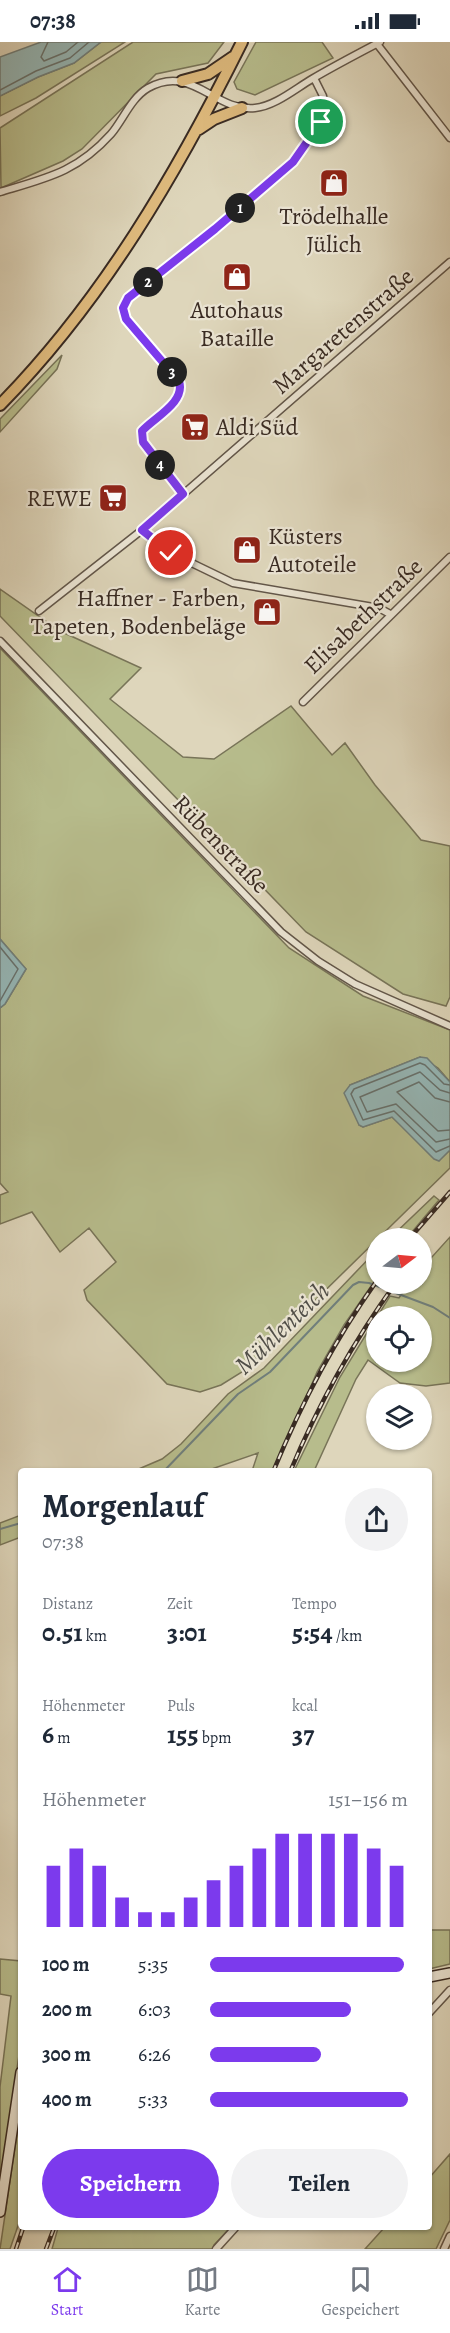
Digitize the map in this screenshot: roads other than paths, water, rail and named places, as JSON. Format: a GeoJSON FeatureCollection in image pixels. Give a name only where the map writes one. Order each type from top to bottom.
{"type":"FeatureCollection","features":[{"type":"Feature","properties":{"kind":"main road"},"geometry":{"type":"LineString","coordinates":[[0,405],[70,328],[104,282],[194,133],[242,42]]}},
{"type":"Feature","properties":{"kind":"main road"},"geometry":{"type":"LineString","coordinates":[[182,81],[208,74],[235,55]]}},
{"type":"Feature","properties":{"kind":"main road"},"geometry":{"type":"LineString","coordinates":[[194,133],[214,119],[242,108]]}},
{"type":"Feature","properties":{"kind":"main road"},"geometry":{"type":"LineString","coordinates":[[432,1976],[450,1973]]}},
{"type":"Feature","properties":{"kind":"main road"},"geometry":{"type":"LineString","coordinates":[[0,2212],[18,2092]]}},
{"type":"Feature","properties":{"kind":"street"},"geometry":{"type":"LineString","coordinates":[[0,192],[56,175],[83,162],[112,132],[134,102],[148,89],[167,81],[194,84],[242,108],[268,104],[378,43],[450,138]]}},
{"type":"Feature","properties":{"kind":"street"},"geometry":{"type":"LineString","coordinates":[[183,494],[143,442],[142,431],[178,398],[182,390],[179,381],[126,319],[123,308],[128,298],[215,229],[293,162],[321,122],[323,96],[314,78]]}},
{"type":"Feature","properties":{"kind":"street","name":"Margaretenstraße"},"geometry":{"type":"LineString","coordinates":[[39,611],[142,530],[450,262]]}},
{"type":"Feature","properties":{"kind":"street"},"geometry":{"type":"LineString","coordinates":[[142,530],[171,553],[232,583],[379,608],[390,614]]}},
{"type":"Feature","properties":{"kind":"street","name":"Elisabethstraße"},"geometry":{"type":"LineString","coordinates":[[303,702],[450,557]]}},
{"type":"Feature","properties":{"kind":"street","name":"Rübenstraße"},"geometry":{"type":"LineString","coordinates":[[0,641],[281,932],[318,961],[355,984],[450,1026]]}},
{"type":"Feature","properties":{"kind":"street"},"geometry":{"type":"LineString","coordinates":[[432,2010],[450,1990]]}},
{"type":"Feature","properties":{"kind":"street"},"geometry":{"type":"LineString","coordinates":[[216,2249],[233,2230]]}},
{"type":"Feature","properties":{"kind":"street"},"geometry":{"type":"LineString","coordinates":[[444,2249],[450,2236]]}},
{"type":"Feature","properties":{"kind":"water"},"geometry":{"type":"Polygon","coordinates":[[[41,42],[101,42],[74,63],[38,77],[0,96],[0,57],[41,42]]]}},
{"type":"Feature","properties":{"kind":"water"},"geometry":{"type":"Polygon","coordinates":[[[0,939],[26,969],[5,1004],[0,1008],[0,939]]]}},
{"type":"Feature","properties":{"kind":"water"},"geometry":{"type":"Polygon","coordinates":[[[420,1057],[427,1058],[450,1082],[450,1150],[439,1161],[434,1159],[392,1117],[363,1127],[359,1125],[344,1093],[350,1085],[420,1057]]]}},
{"type":"Feature","properties":{"kind":"waterway","name":"Mühlenteich"},"geometry":{"type":"LineString","coordinates":[[167,1468],[238,1394],[270,1372],[353,1285],[359,1282],[369,1283],[433,1307],[450,1318]]}},
{"type":"Feature","properties":{"kind":"waterway","name":"Mühlenteich"},"geometry":{"type":"LineString","coordinates":[[0,1529],[18,1524]]}},
{"type":"Feature","properties":{"kind":"railway"},"geometry":{"type":"LineString","coordinates":[[419,1228],[450,1192]]}},
{"type":"Feature","properties":{"kind":"railway"},"geometry":{"type":"LineString","coordinates":[[275,1468],[319,1374],[368,1294]]}},
{"type":"Feature","properties":{"kind":"railway"},"geometry":{"type":"LineString","coordinates":[[292,1468],[337,1375],[388,1294]]}},
{"type":"Feature","properties":{"kind":"railway"},"geometry":{"type":"LineString","coordinates":[[16,2249],[22,2230]]}},
{"type":"Feature","properties":{"kind":"railway"},"geometry":{"type":"LineString","coordinates":[[46,2249],[53,2230]]}},
{"type":"Feature","properties":{"kind":"place","name":"Trödelhalle Jülich"},"geometry":{"type":"Point","coordinates":[334,183]}},
{"type":"Feature","properties":{"kind":"place","name":"Autohaus Bataille"},"geometry":{"type":"Point","coordinates":[237,277]}},
{"type":"Feature","properties":{"kind":"place","name":"Aldi Süd"},"geometry":{"type":"Point","coordinates":[195,427]}},
{"type":"Feature","properties":{"kind":"place","name":"REWE"},"geometry":{"type":"Point","coordinates":[113,498]}},
{"type":"Feature","properties":{"kind":"place","name":"Küsters Autoteile"},"geometry":{"type":"Point","coordinates":[247,550]}},
{"type":"Feature","properties":{"kind":"place","name":"Haffner - Farben, Tapeten, Bodenbeläge"},"geometry":{"type":"Point","coordinates":[267,612]}}]}
